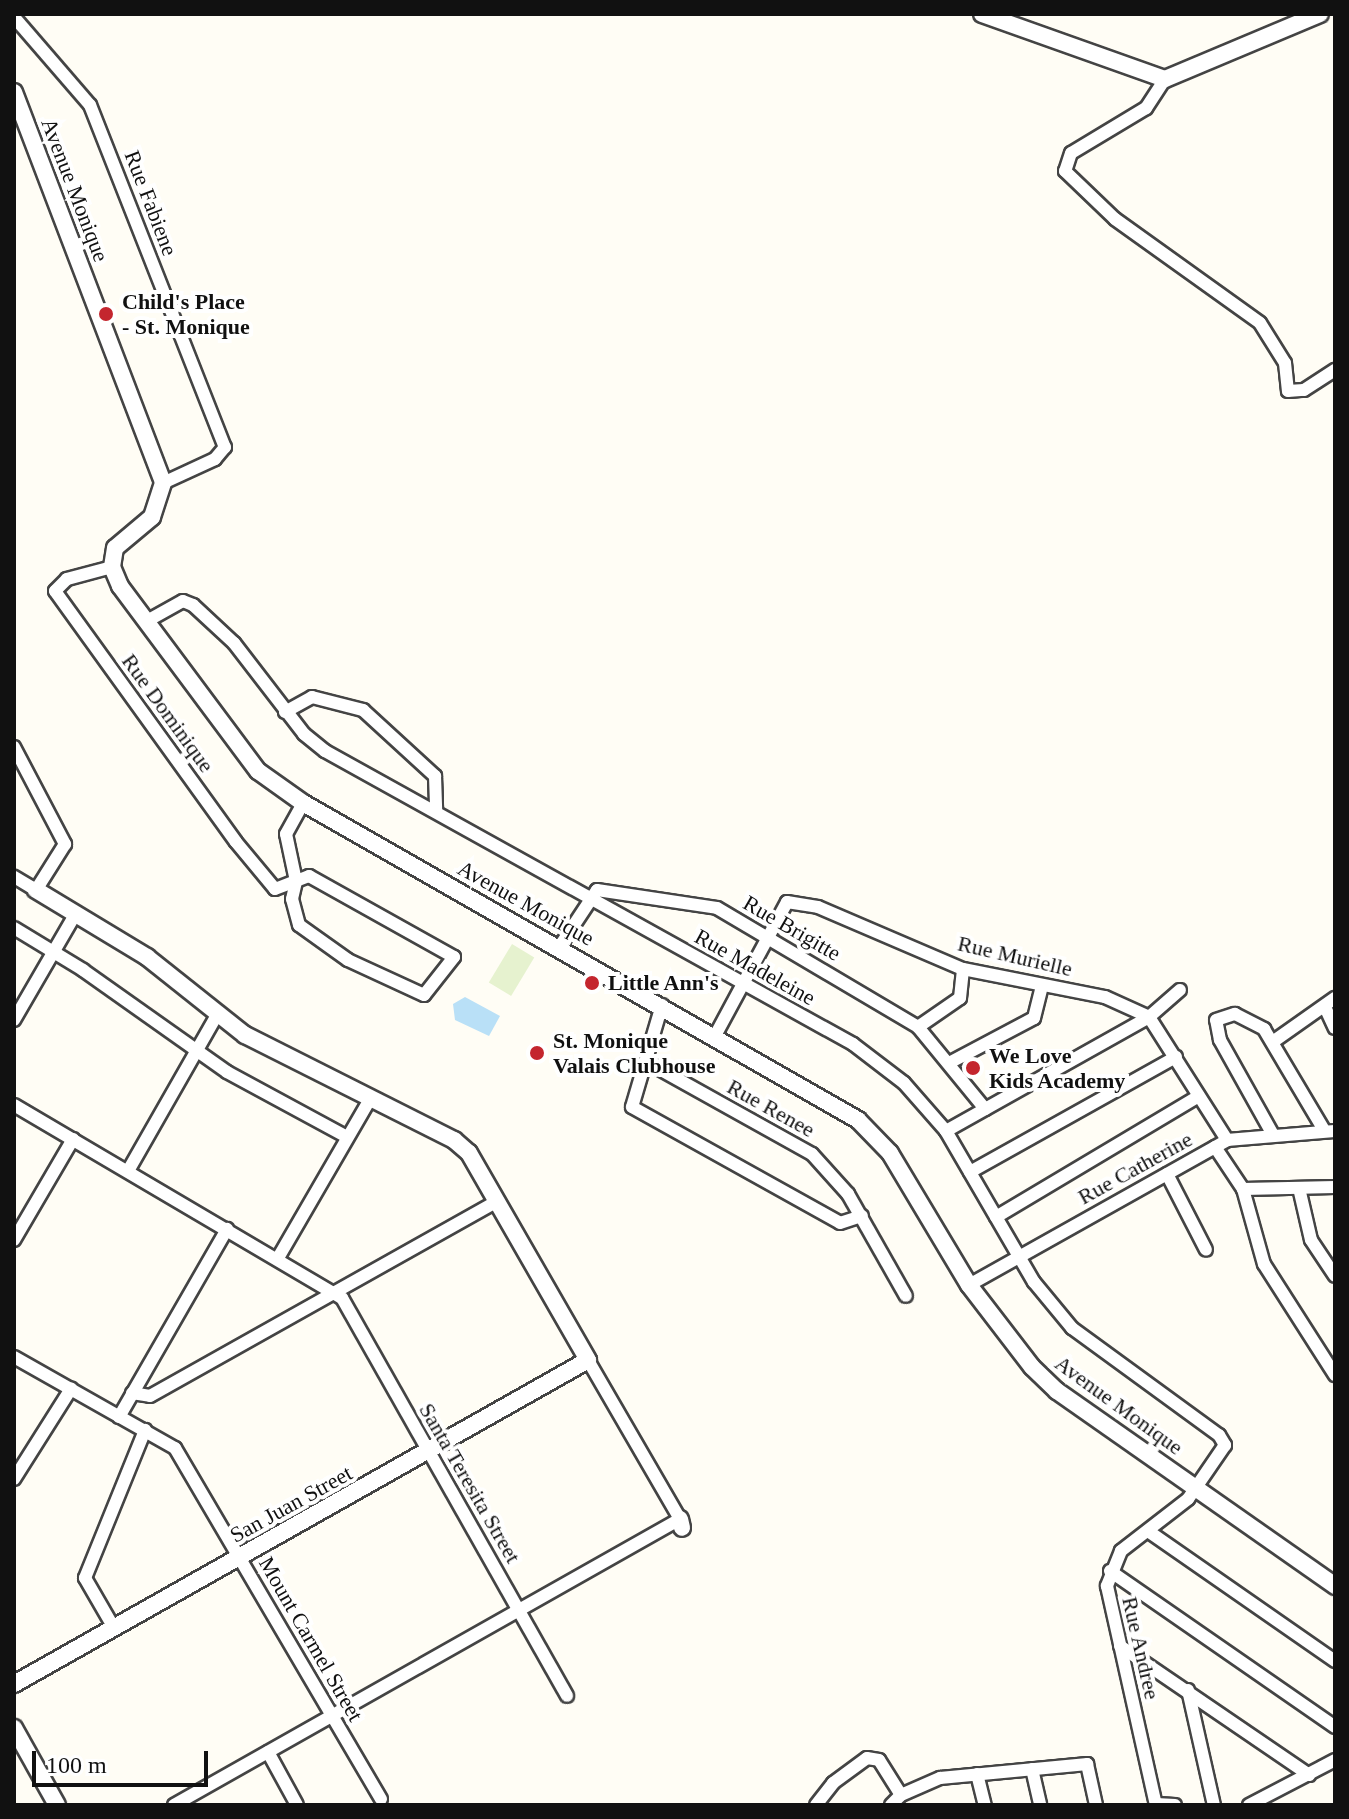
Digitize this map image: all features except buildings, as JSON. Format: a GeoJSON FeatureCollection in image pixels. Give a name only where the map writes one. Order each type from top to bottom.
{"type":"FeatureCollection","features":[{"type":"Feature","properties":{"kind":"street"},"geometry":{"type":"LineString","coordinates":[[982,14],[1165,79]]}},
{"type":"Feature","properties":{"kind":"street"},"geometry":{"type":"LineString","coordinates":[[1320,14],[1165,79],[1146,108],[1071,153],[1065,171],[1115,219],[1260,323],[1285,363],[1288,391],[1304,390],[1335,370]]}},
{"type":"Feature","properties":{"kind":"street","name":"Rue Fabiene"},"geometry":{"type":"LineString","coordinates":[[14,17],[90,105],[225,447],[215,459],[163,483]]}},
{"type":"Feature","properties":{"kind":"street","name":"Avenue Monique"},"geometry":{"type":"LineString","coordinates":[[14,92],[163,483]]}},
{"type":"Feature","properties":{"kind":"street"},"geometry":{"type":"LineString","coordinates":[[112,567],[115,548],[152,517],[163,483]]}},
{"type":"Feature","properties":{"kind":"street","name":"Avenue Monique"},"geometry":{"type":"LineString","coordinates":[[112,567],[147,621],[258,771],[303,803],[831,1101],[877,1138],[998,1329],[1057,1391],[1335,1586]]}},
{"type":"Feature","properties":{"kind":"street","name":"Rue Dominique"},"geometry":{"type":"LineString","coordinates":[[112,567],[67,579],[55,591],[265,877],[275,889],[296,881]]}},
{"type":"Feature","properties":{"kind":"street","name":"Rue Madeleine"},"geometry":{"type":"LineString","coordinates":[[147,621],[183,601],[193,605],[234,643],[285,712],[325,751],[436,809],[853,1044],[904,1083],[946,1131],[1018,1257],[1051,1304],[1089,1343],[1219,1435],[1225,1445],[1196,1488]]}},
{"type":"Feature","properties":{"kind":"street"},"geometry":{"type":"LineString","coordinates":[[285,712],[312,697],[363,710],[435,776],[436,809]]}},
{"type":"Feature","properties":{"kind":"street"},"geometry":{"type":"LineString","coordinates":[[14,747],[65,844],[36,890]]}},
{"type":"Feature","properties":{"kind":"street"},"geometry":{"type":"LineString","coordinates":[[296,881],[309,876],[454,957],[424,995],[348,960],[299,925],[292,899],[296,881],[286,834],[303,803]]}},
{"type":"Feature","properties":{"kind":"street"},"geometry":{"type":"LineString","coordinates":[[14,877],[147,957],[217,1015],[370,1099],[454,1140],[469,1153],[681,1524],[519,1610],[174,1805]]}},
{"type":"Feature","properties":{"kind":"street","name":"Rue Brigitte"},"geometry":{"type":"LineString","coordinates":[[589,895],[606,889],[717,908],[918,1027],[985,1109]]}},
{"type":"Feature","properties":{"kind":"street"},"geometry":{"type":"LineString","coordinates":[[560,946],[589,895]]}},
{"type":"Feature","properties":{"kind":"street","name":"Rue Murielle"},"geometry":{"type":"LineString","coordinates":[[716,1034],[787,902],[818,907],[963,969],[1105,997],[1149,1017]]}},
{"type":"Feature","properties":{"kind":"street"},"geometry":{"type":"LineString","coordinates":[[14,1020],[76,913]]}},
{"type":"Feature","properties":{"kind":"street"},"geometry":{"type":"LineString","coordinates":[[14,928],[196,1051],[347,1137]]}},
{"type":"Feature","properties":{"kind":"street"},"geometry":{"type":"LineString","coordinates":[[918,1027],[960,998],[963,969]]}},
{"type":"Feature","properties":{"kind":"street"},"geometry":{"type":"LineString","coordinates":[[949,1063],[1034,1018],[1042,985]]}},
{"type":"Feature","properties":{"kind":"street"},"geometry":{"type":"LineString","coordinates":[[946,1131],[1149,1017],[1180,990]]}},
{"type":"Feature","properties":{"kind":"street"},"geometry":{"type":"LineString","coordinates":[[1274,1041],[1330,1002],[1335,1028]]}},
{"type":"Feature","properties":{"kind":"street"},"geometry":{"type":"LineString","coordinates":[[662,1005],[632,1107],[840,1223],[862,1216]]}},
{"type":"Feature","properties":{"kind":"street"},"geometry":{"type":"LineString","coordinates":[[1272,1133],[1220,1040],[1216,1020],[1235,1014],[1274,1041],[1330,1130]]}},
{"type":"Feature","properties":{"kind":"street"},"geometry":{"type":"LineString","coordinates":[[128,1171],[217,1015]]}},
{"type":"Feature","properties":{"kind":"street"},"geometry":{"type":"LineString","coordinates":[[1149,1017],[1227,1140]]}},
{"type":"Feature","properties":{"kind":"street"},"geometry":{"type":"LineString","coordinates":[[970,1172],[1176,1057]]}},
{"type":"Feature","properties":{"kind":"street","name":"Rue Renee"},"geometry":{"type":"LineString","coordinates":[[645,1061],[812,1154],[862,1216],[906,1296]]}},
{"type":"Feature","properties":{"kind":"street"},"geometry":{"type":"LineString","coordinates":[[996,1217],[1199,1096]]}},
{"type":"Feature","properties":{"kind":"street"},"geometry":{"type":"LineString","coordinates":[[278,1258],[370,1099]]}},
{"type":"Feature","properties":{"kind":"street"},"geometry":{"type":"LineString","coordinates":[[14,1105],[336,1292]]}},
{"type":"Feature","properties":{"kind":"street","name":"Rue Catherine"},"geometry":{"type":"LineString","coordinates":[[969,1285],[1227,1140],[1272,1133],[1330,1130]]}},
{"type":"Feature","properties":{"kind":"street"},"geometry":{"type":"LineString","coordinates":[[14,1240],[73,1139]]}},
{"type":"Feature","properties":{"kind":"street"},"geometry":{"type":"LineString","coordinates":[[1215,1147],[1243,1189],[1264,1264],[1335,1375]]}},
{"type":"Feature","properties":{"kind":"street"},"geometry":{"type":"LineString","coordinates":[[1167,1174],[1206,1250]]}},
{"type":"Feature","properties":{"kind":"street"},"geometry":{"type":"LineString","coordinates":[[1243,1189],[1335,1187]]}},
{"type":"Feature","properties":{"kind":"street"},"geometry":{"type":"LineString","coordinates":[[1299,1188],[1311,1240],[1335,1276]]}},
{"type":"Feature","properties":{"kind":"street"},"geometry":{"type":"LineString","coordinates":[[132,1393],[150,1396],[498,1201]]}},
{"type":"Feature","properties":{"kind":"street"},"geometry":{"type":"LineString","coordinates":[[119,1417],[227,1229]]}},
{"type":"Feature","properties":{"kind":"street","name":"Santa Teresita Street"},"geometry":{"type":"LineString","coordinates":[[336,1292],[567,1696]]}},
{"type":"Feature","properties":{"kind":"street","name":"Mount Carmel Street"},"geometry":{"type":"LineString","coordinates":[[14,1357],[175,1448],[381,1799]]}},
{"type":"Feature","properties":{"kind":"street","name":"San Juan Street"},"geometry":{"type":"LineString","coordinates":[[14,1684],[588,1360]]}},
{"type":"Feature","properties":{"kind":"street"},"geometry":{"type":"LineString","coordinates":[[14,1479],[71,1389]]}},
{"type":"Feature","properties":{"kind":"street"},"geometry":{"type":"LineString","coordinates":[[114,1628],[85,1578],[145,1430]]}},
{"type":"Feature","properties":{"kind":"street","name":"Rue Andree"},"geometry":{"type":"LineString","coordinates":[[1156,1804],[1107,1586],[1110,1571],[1121,1551],[1196,1488]]}},
{"type":"Feature","properties":{"kind":"street"},"geometry":{"type":"LineString","coordinates":[[1148,1531],[1335,1661]]}},
{"type":"Feature","properties":{"kind":"street"},"geometry":{"type":"LineString","coordinates":[[1110,1571],[1335,1727]]}},
{"type":"Feature","properties":{"kind":"street"},"geometry":{"type":"LineString","coordinates":[[1120,1646],[1309,1775]]}},
{"type":"Feature","properties":{"kind":"street"},"geometry":{"type":"LineString","coordinates":[[1188,1690],[1214,1805]]}},
{"type":"Feature","properties":{"kind":"street"},"geometry":{"type":"LineString","coordinates":[[14,1728],[57,1805]]}},
{"type":"Feature","properties":{"kind":"street"},"geometry":{"type":"LineString","coordinates":[[268,1752],[297,1805]]}},
{"type":"Feature","properties":{"kind":"street"},"geometry":{"type":"LineString","coordinates":[[816,1805],[855,1763],[867,1758],[879,1760],[901,1795]]}},
{"type":"Feature","properties":{"kind":"street"},"geometry":{"type":"LineString","coordinates":[[1249,1805],[1335,1760]]}},
{"type":"Feature","properties":{"kind":"street"},"geometry":{"type":"LineString","coordinates":[[891,1805],[901,1795],[940,1778],[1087,1764],[1096,1805]]}},
{"type":"Feature","properties":{"kind":"street"},"geometry":{"type":"LineString","coordinates":[[1032,1769],[1040,1805]]}},
{"type":"Feature","properties":{"kind":"street"},"geometry":{"type":"LineString","coordinates":[[977,1774],[985,1805]]}},
{"type":"Feature","properties":{"kind":"street"},"geometry":{"type":"LineString","coordinates":[[1156,1804],[1175,1805]]}},
{"type":"Feature","properties":{"kind":"green space"},"geometry":{"type":"Polygon","coordinates":[[[512,944],[534,957],[511,996],[489,983],[512,944]]]}},
{"type":"Feature","properties":{"kind":"water"},"geometry":{"type":"Polygon","coordinates":[[[465,997],[500,1016],[489,1036],[455,1020],[453,1004],[465,997]]]}},
{"type":"Feature","properties":{"kind":"place","name":"Child's Place - St. Monique"},"geometry":{"type":"Point","coordinates":[106,314]}},
{"type":"Feature","properties":{"kind":"place","name":"Little Ann's"},"geometry":{"type":"Point","coordinates":[592,983]}},
{"type":"Feature","properties":{"kind":"place","name":"St. Monique Valais Clubhouse"},"geometry":{"type":"Point","coordinates":[537,1053]}},
{"type":"Feature","properties":{"kind":"place","name":"We Love Kids Academy"},"geometry":{"type":"Point","coordinates":[973,1068]}}]}
